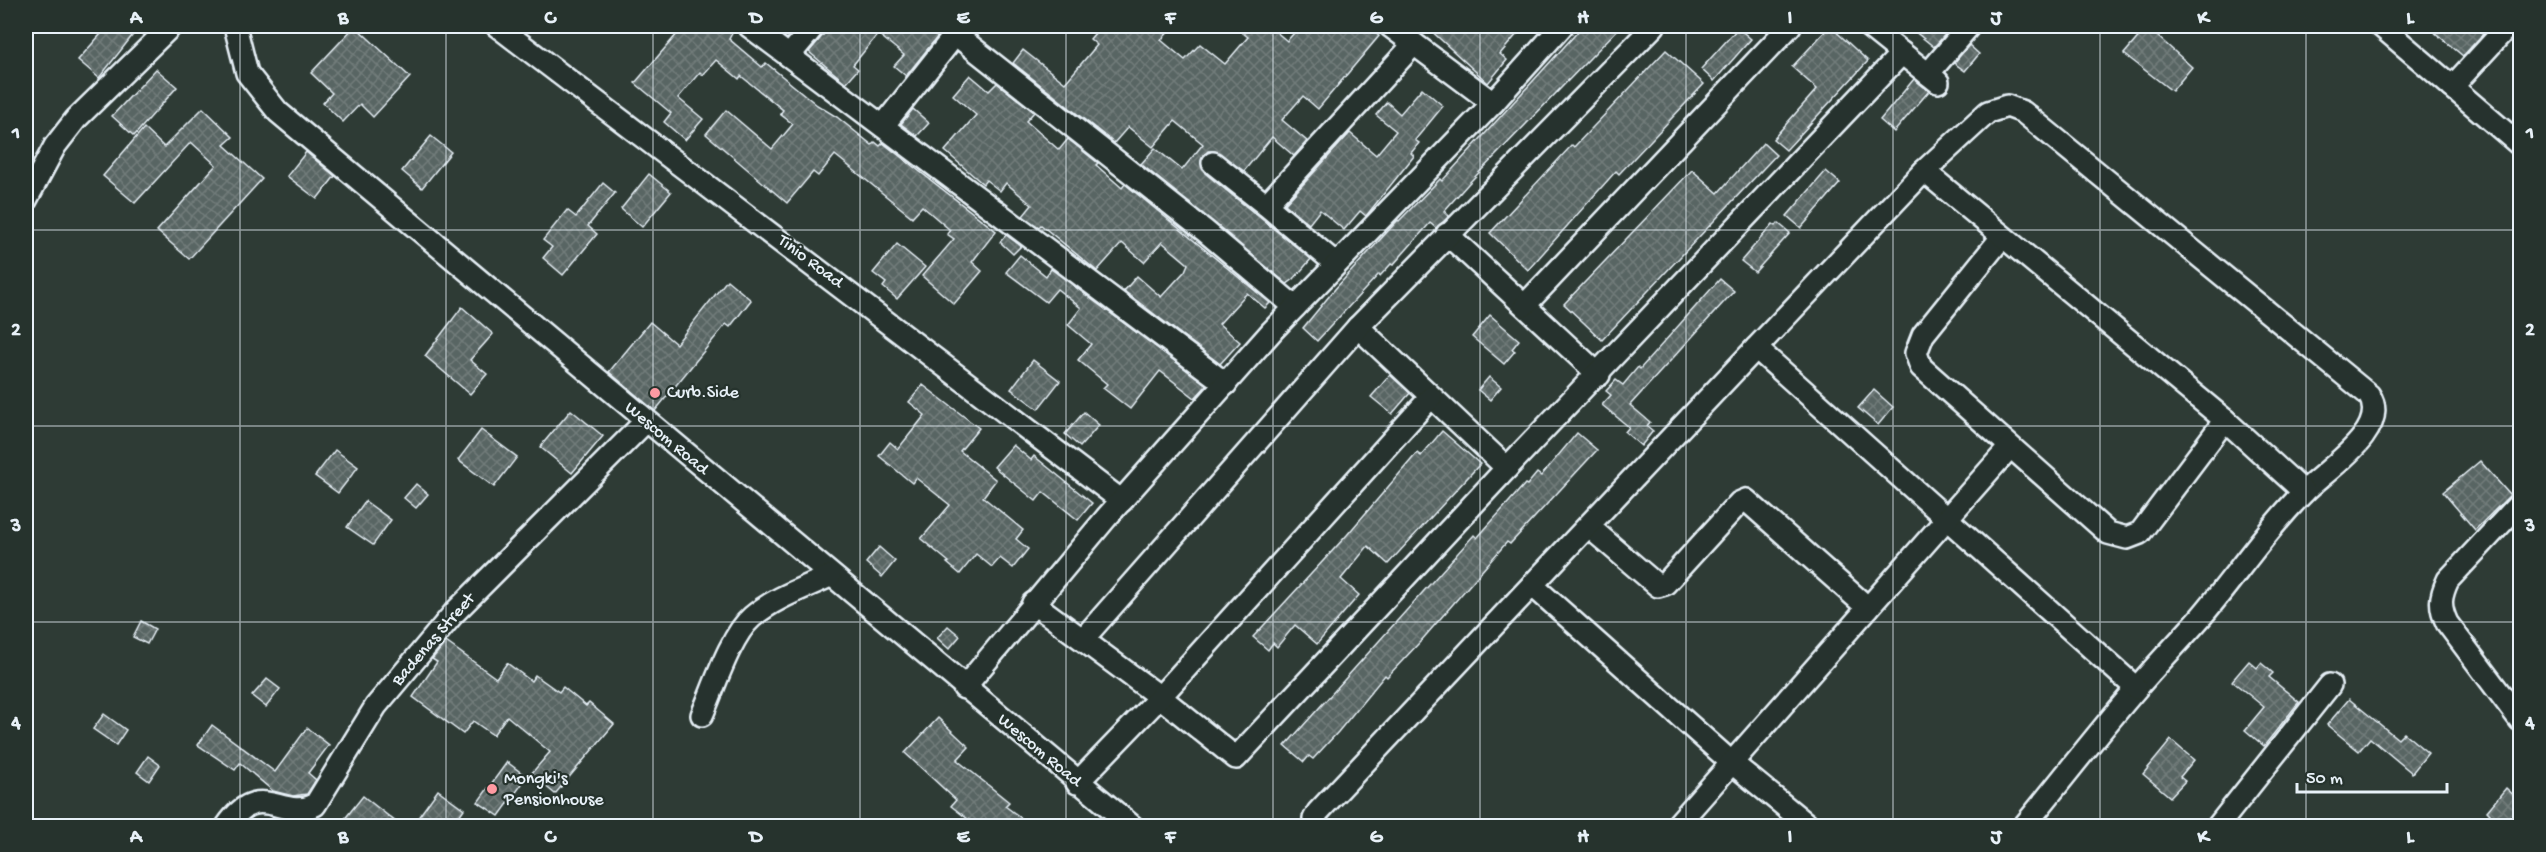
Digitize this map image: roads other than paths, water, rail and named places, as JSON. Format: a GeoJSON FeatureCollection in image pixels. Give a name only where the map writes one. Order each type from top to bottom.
{"type":"FeatureCollection","features":[{"type":"Feature","properties":{"kind":"street"},"geometry":{"type":"LineString","coordinates":[[26,200],[55,146],[76,119],[171,26]]}},
{"type":"Feature","properties":{"kind":"street","name":"Wescom Road"},"geometry":{"type":"LineString","coordinates":[[235,26],[247,74],[278,112],[645,422],[1077,783],[1132,826]]}},
{"type":"Feature","properties":{"kind":"street","name":"Tinio Road"},"geometry":{"type":"LineString","coordinates":[[496,26],[1122,501]]}},
{"type":"Feature","properties":{"kind":"street"},"geometry":{"type":"LineString","coordinates":[[749,26],[1226,384]]}},
{"type":"Feature","properties":{"kind":"street"},"geometry":{"type":"LineString","coordinates":[[789,56],[814,26]]}},
{"type":"Feature","properties":{"kind":"street"},"geometry":{"type":"LineString","coordinates":[[1389,26],[1493,103]]}},
{"type":"Feature","properties":{"kind":"street"},"geometry":{"type":"LineString","coordinates":[[964,688],[1033,603],[1122,501],[1335,263],[1493,103],[1562,26]]}},
{"type":"Feature","properties":{"kind":"street"},"geometry":{"type":"LineString","coordinates":[[1083,639],[1358,327],[1654,26]]}},
{"type":"Feature","properties":{"kind":"street"},"geometry":{"type":"LineString","coordinates":[[1525,304],[1790,26]]}},
{"type":"Feature","properties":{"kind":"street"},"geometry":{"type":"LineString","coordinates":[[1868,26],[1933,78],[1969,26]]}},
{"type":"Feature","properties":{"kind":"street"},"geometry":{"type":"LineString","coordinates":[[2381,26],[2520,145]]}},
{"type":"Feature","properties":{"kind":"street"},"geometry":{"type":"LineString","coordinates":[[2452,87],[2508,26]]}},
{"type":"Feature","properties":{"kind":"street"},"geometry":{"type":"LineString","coordinates":[[883,126],[959,30],[1296,307]]}},
{"type":"Feature","properties":{"kind":"street"},"geometry":{"type":"LineString","coordinates":[[1266,206],[1414,44]]}},
{"type":"Feature","properties":{"kind":"street"},"geometry":{"type":"LineString","coordinates":[[1033,603],[1160,697],[1236,758],[1507,468],[1599,375],[1902,53]]}},
{"type":"Feature","properties":{"kind":"street"},"geometry":{"type":"LineString","coordinates":[[1318,826],[1314,819],[1318,812],[1924,171],[1972,124],[1988,112],[2007,106],[2023,112],[2369,395],[2375,404],[2375,413],[2369,428],[2348,454],[2304,492],[2199,619],[2136,688],[2024,826]]}},
{"type":"Feature","properties":{"kind":"street"},"geometry":{"type":"LineString","coordinates":[[1212,163],[1335,263]]}},
{"type":"Feature","properties":{"kind":"street"},"geometry":{"type":"LineString","coordinates":[[1924,171],[2225,420],[2304,492]]}},
{"type":"Feature","properties":{"kind":"street"},"geometry":{"type":"LineString","coordinates":[[1447,234],[1599,375]]}},
{"type":"Feature","properties":{"kind":"street"},"geometry":{"type":"LineString","coordinates":[[2002,237],[1923,335],[1916,353],[1921,367],[2108,533],[2127,538],[2139,533],[2225,420]]}},
{"type":"Feature","properties":{"kind":"street"},"geometry":{"type":"LineString","coordinates":[[1358,327],[1507,468]]}},
{"type":"Feature","properties":{"kind":"street"},"geometry":{"type":"LineString","coordinates":[[1756,348],[2136,688]]}},
{"type":"Feature","properties":{"kind":"street"},"geometry":{"type":"LineString","coordinates":[[1077,783],[1160,697],[1431,397]]}},
{"type":"Feature","properties":{"kind":"street","name":"Badenas Street"},"geometry":{"type":"LineString","coordinates":[[227,826],[244,807],[253,803],[276,804],[295,809],[315,806],[338,764],[376,706],[454,613],[645,422]]}},
{"type":"Feature","properties":{"kind":"street"},"geometry":{"type":"LineString","coordinates":[[1676,826],[2010,447]]}},
{"type":"Feature","properties":{"kind":"street"},"geometry":{"type":"LineString","coordinates":[[1588,526],[1658,586],[1665,584],[1739,503],[1746,500],[1868,608]]}},
{"type":"Feature","properties":{"kind":"street"},"geometry":{"type":"LineString","coordinates":[[2517,512],[2448,580],[2441,595],[2440,609],[2447,623],[2520,720]]}},
{"type":"Feature","properties":{"kind":"street"},"geometry":{"type":"LineString","coordinates":[[702,715],[734,643],[750,618],[772,603],[830,576]]}},
{"type":"Feature","properties":{"kind":"street"},"geometry":{"type":"LineString","coordinates":[[1532,585],[1731,762],[1809,826]]}},
{"type":"Feature","properties":{"kind":"street"},"geometry":{"type":"LineString","coordinates":[[2218,826],[2330,686]]}},
{"type":"Feature","properties":{"kind":"place","name":"Curb.Side"},"geometry":{"type":"Point","coordinates":[655,393]}},
{"type":"Feature","properties":{"kind":"place","name":"Mongki's Pensionhouse"},"geometry":{"type":"Point","coordinates":[492,789]}}]}
